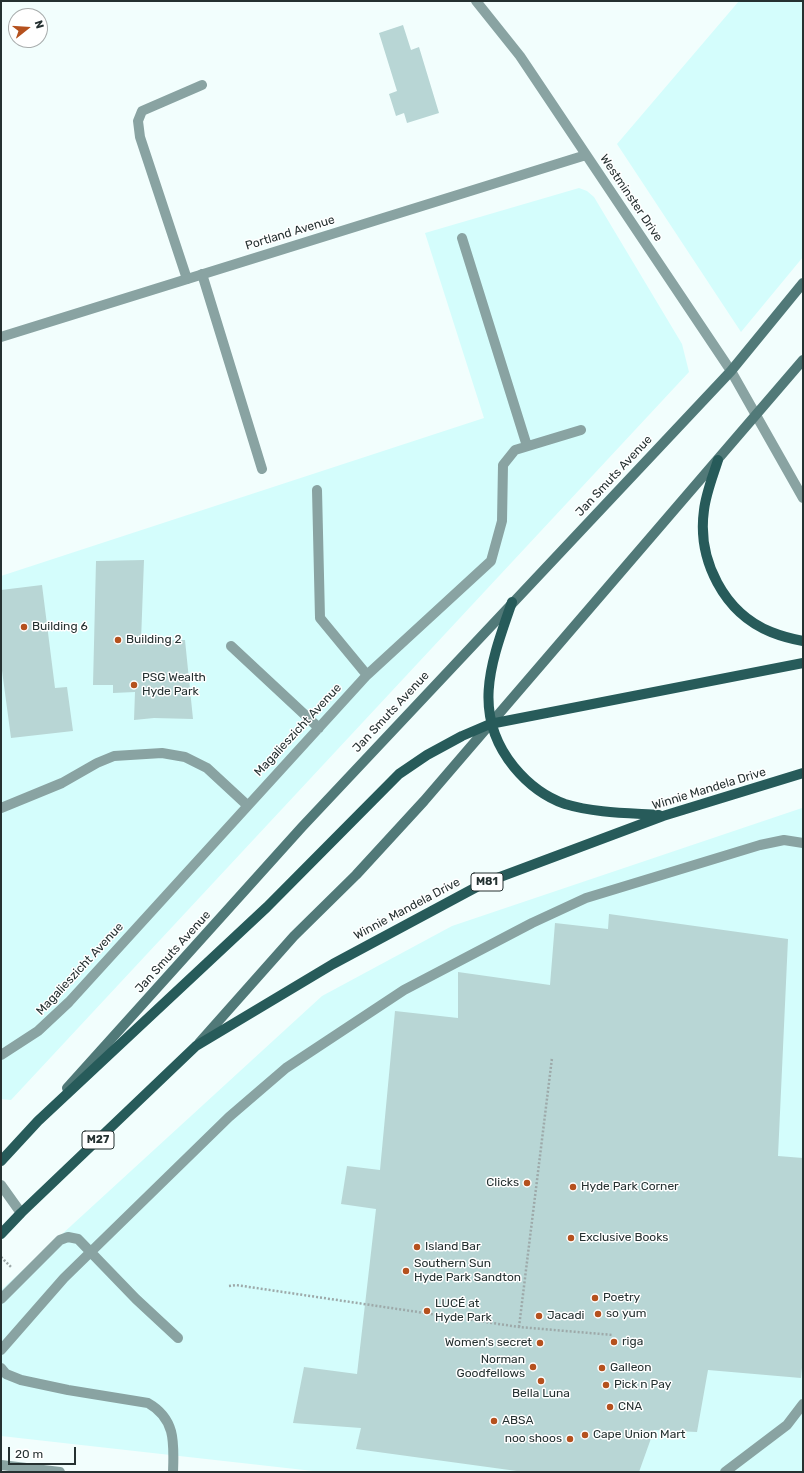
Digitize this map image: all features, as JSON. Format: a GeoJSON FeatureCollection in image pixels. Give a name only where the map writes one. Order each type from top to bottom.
{"type":"FeatureCollection","features":[{"type":"Feature","properties":{"kind":"main road","name":"Jan Smuts Avenue"},"geometry":{"type":"LineString","coordinates":[[1,1161],[302,827],[512,602],[731,371],[803,283]]}},
{"type":"Feature","properties":{"kind":"main road","name":"M27"},"geometry":{"type":"LineString","coordinates":[[1,1234],[21,1213],[196,1046],[294,936],[356,874],[424,801],[803,360]]}},
{"type":"Feature","properties":{"kind":"main road"},"geometry":{"type":"LineString","coordinates":[[718,460],[704,511],[705,551],[712,573],[722,592],[735,608],[752,622],[770,632],[803,641]]}},
{"type":"Feature","properties":{"kind":"main road"},"geometry":{"type":"LineString","coordinates":[[512,602],[491,666],[488,687],[490,724],[497,742],[510,762],[525,780],[542,793],[565,804],[584,808],[663,816]]}},
{"type":"Feature","properties":{"kind":"main road"},"geometry":{"type":"LineString","coordinates":[[38,1121],[267,907],[399,774],[427,755],[462,736],[490,724],[803,663]]}},
{"type":"Feature","properties":{"kind":"main road","name":"Winnie Mandela Drive"},"geometry":{"type":"LineString","coordinates":[[196,1046],[333,964],[484,883],[663,816],[803,773]]}},
{"type":"Feature","properties":{"kind":"street","name":"Westminster Drive"},"geometry":{"type":"LineString","coordinates":[[476,1],[520,56],[731,371],[803,498]]}},
{"type":"Feature","properties":{"kind":"street"},"geometry":{"type":"LineString","coordinates":[[187,279],[140,136],[138,121],[142,111],[202,85]]}},
{"type":"Feature","properties":{"kind":"street","name":"Portland Avenue"},"geometry":{"type":"LineString","coordinates":[[1,337],[586,155]]}},
{"type":"Feature","properties":{"kind":"street"},"geometry":{"type":"LineString","coordinates":[[462,238],[527,446]]}},
{"type":"Feature","properties":{"kind":"street"},"geometry":{"type":"LineString","coordinates":[[202,274],[262,469]]}},
{"type":"Feature","properties":{"kind":"street","name":"Magalieszicht Avenue"},"geometry":{"type":"LineString","coordinates":[[1,1055],[38,1031],[69,1002],[367,675],[491,561],[502,521],[503,465],[515,450],[581,430]]}},
{"type":"Feature","properties":{"kind":"street"},"geometry":{"type":"LineString","coordinates":[[317,490],[320,618],[367,675]]}},
{"type":"Feature","properties":{"kind":"street"},"geometry":{"type":"LineString","coordinates":[[231,646],[319,728]]}},
{"type":"Feature","properties":{"kind":"street"},"geometry":{"type":"LineString","coordinates":[[1,808],[62,783],[96,763],[114,756],[162,753],[185,757],[207,768],[247,805]]}},
{"type":"Feature","properties":{"kind":"street"},"geometry":{"type":"LineString","coordinates":[[1,1350],[64,1278],[228,1117],[286,1068],[404,990],[532,923],[586,898],[760,845],[784,840],[803,844]]}},
{"type":"Feature","properties":{"kind":"street"},"geometry":{"type":"LineString","coordinates":[[1,1185],[21,1213]]}},
{"type":"Feature","properties":{"kind":"street"},"geometry":{"type":"LineString","coordinates":[[1,1299],[60,1240],[68,1237],[78,1239],[136,1299],[178,1338]]}},
{"type":"Feature","properties":{"kind":"street"},"geometry":{"type":"LineString","coordinates":[[1,1368],[6,1374],[13,1378],[48,1386],[148,1403],[159,1409],[169,1421],[174,1446],[173,1472]]}},
{"type":"Feature","properties":{"kind":"street"},"geometry":{"type":"LineString","coordinates":[[725,1472],[769,1441],[787,1425],[803,1404]]}},
{"type":"Feature","properties":{"kind":"street"},"geometry":{"type":"LineString","coordinates":[[1,1465],[60,1472]]}},
{"type":"Feature","properties":{"kind":"path"},"geometry":{"type":"LineString","coordinates":[[519,1327],[552,1058]]}},
{"type":"Feature","properties":{"kind":"path"},"geometry":{"type":"LineString","coordinates":[[229,1286],[236,1285],[519,1327],[614,1335]]}},
{"type":"Feature","properties":{"kind":"shaded area"},"geometry":{"type":"Polygon","coordinates":[[[739,1],[803,1],[803,257],[741,332],[617,144],[739,1]]]}},
{"type":"Feature","properties":{"kind":"shaded area"},"geometry":{"type":"Polygon","coordinates":[[[579,188],[587,191],[594,197],[682,344],[689,372],[11,1100],[1,1099],[1,576],[484,418],[425,233],[579,188]]]}},
{"type":"Feature","properties":{"kind":"shaded area","name":"Hyde Park Corner"},"geometry":{"type":"Polygon","coordinates":[[[802,808],[803,1472],[322,1472],[1,1436],[1,1290],[322,996],[452,926],[802,808]]]}},
{"type":"Feature","properties":{"kind":"building"},"geometry":{"type":"Polygon","coordinates":[[[403,25],[411,50],[419,47],[439,113],[407,123],[404,113],[396,116],[389,94],[397,91],[379,33],[403,25]]]}},
{"type":"Feature","properties":{"kind":"building","name":"Building 2"},"geometry":{"type":"Polygon","coordinates":[[[144,560],[141,641],[185,640],[193,719],[154,718],[134,720],[135,692],[113,693],[113,685],[93,685],[96,561],[144,560]]]}},
{"type":"Feature","properties":{"kind":"building","name":"Building 6"},"geometry":{"type":"Polygon","coordinates":[[[42,585],[55,688],[67,687],[73,731],[11,738],[1,663],[1,590],[42,585]]]}},
{"type":"Feature","properties":{"kind":"building","name":"Hyde Park Corner"},"geometry":{"type":"Polygon","coordinates":[[[609,914],[788,939],[778,1156],[803,1158],[803,1357],[801,1378],[708,1370],[697,1432],[654,1430],[639,1472],[524,1472],[356,1449],[361,1428],[293,1423],[304,1367],[357,1374],[376,1209],[341,1204],[347,1166],[380,1170],[395,1011],[458,1018],[458,972],[550,985],[555,923],[608,929],[609,914]]]}},
{"type":"Feature","properties":{"kind":"place","name":"Building 6"},"geometry":{"type":"Point","coordinates":[24,627]}},
{"type":"Feature","properties":{"kind":"place","name":"Building 2"},"geometry":{"type":"Point","coordinates":[118,640]}},
{"type":"Feature","properties":{"kind":"place","name":"PSG Wealth Hyde Park"},"geometry":{"type":"Point","coordinates":[134,685]}},
{"type":"Feature","properties":{"kind":"place","name":"Clicks"},"geometry":{"type":"Point","coordinates":[527,1183]}},
{"type":"Feature","properties":{"kind":"place","name":"Hyde Park Corner"},"geometry":{"type":"Point","coordinates":[573,1187]}},
{"type":"Feature","properties":{"kind":"place","name":"Exclusive Books"},"geometry":{"type":"Point","coordinates":[571,1238]}},
{"type":"Feature","properties":{"kind":"place","name":"Island Bar"},"geometry":{"type":"Point","coordinates":[417,1247]}},
{"type":"Feature","properties":{"kind":"place","name":"Southern Sun Hyde Park Sandton"},"geometry":{"type":"Point","coordinates":[406,1271]}},
{"type":"Feature","properties":{"kind":"place","name":"Poetry"},"geometry":{"type":"Point","coordinates":[595,1298]}},
{"type":"Feature","properties":{"kind":"place","name":"LUCÉ at Hyde Park"},"geometry":{"type":"Point","coordinates":[427,1311]}},
{"type":"Feature","properties":{"kind":"place","name":"so yum"},"geometry":{"type":"Point","coordinates":[598,1314]}},
{"type":"Feature","properties":{"kind":"place","name":"Jacadi"},"geometry":{"type":"Point","coordinates":[539,1316]}},
{"type":"Feature","properties":{"kind":"place","name":"riga"},"geometry":{"type":"Point","coordinates":[614,1342]}},
{"type":"Feature","properties":{"kind":"place","name":"Women's secret"},"geometry":{"type":"Point","coordinates":[540,1343]}},
{"type":"Feature","properties":{"kind":"place","name":"Norman Goodfellows"},"geometry":{"type":"Point","coordinates":[533,1367]}},
{"type":"Feature","properties":{"kind":"place","name":"Galleon"},"geometry":{"type":"Point","coordinates":[602,1368]}},
{"type":"Feature","properties":{"kind":"place","name":"Bella Luna"},"geometry":{"type":"Point","coordinates":[541,1381]}},
{"type":"Feature","properties":{"kind":"place","name":"Pick n Pay"},"geometry":{"type":"Point","coordinates":[606,1385]}},
{"type":"Feature","properties":{"kind":"place","name":"CNA"},"geometry":{"type":"Point","coordinates":[610,1407]}},
{"type":"Feature","properties":{"kind":"place","name":"ABSA"},"geometry":{"type":"Point","coordinates":[494,1421]}},
{"type":"Feature","properties":{"kind":"place","name":"Cape Union Mart"},"geometry":{"type":"Point","coordinates":[585,1435]}},
{"type":"Feature","properties":{"kind":"place","name":"noo shoos"},"geometry":{"type":"Point","coordinates":[570,1439]}}]}
